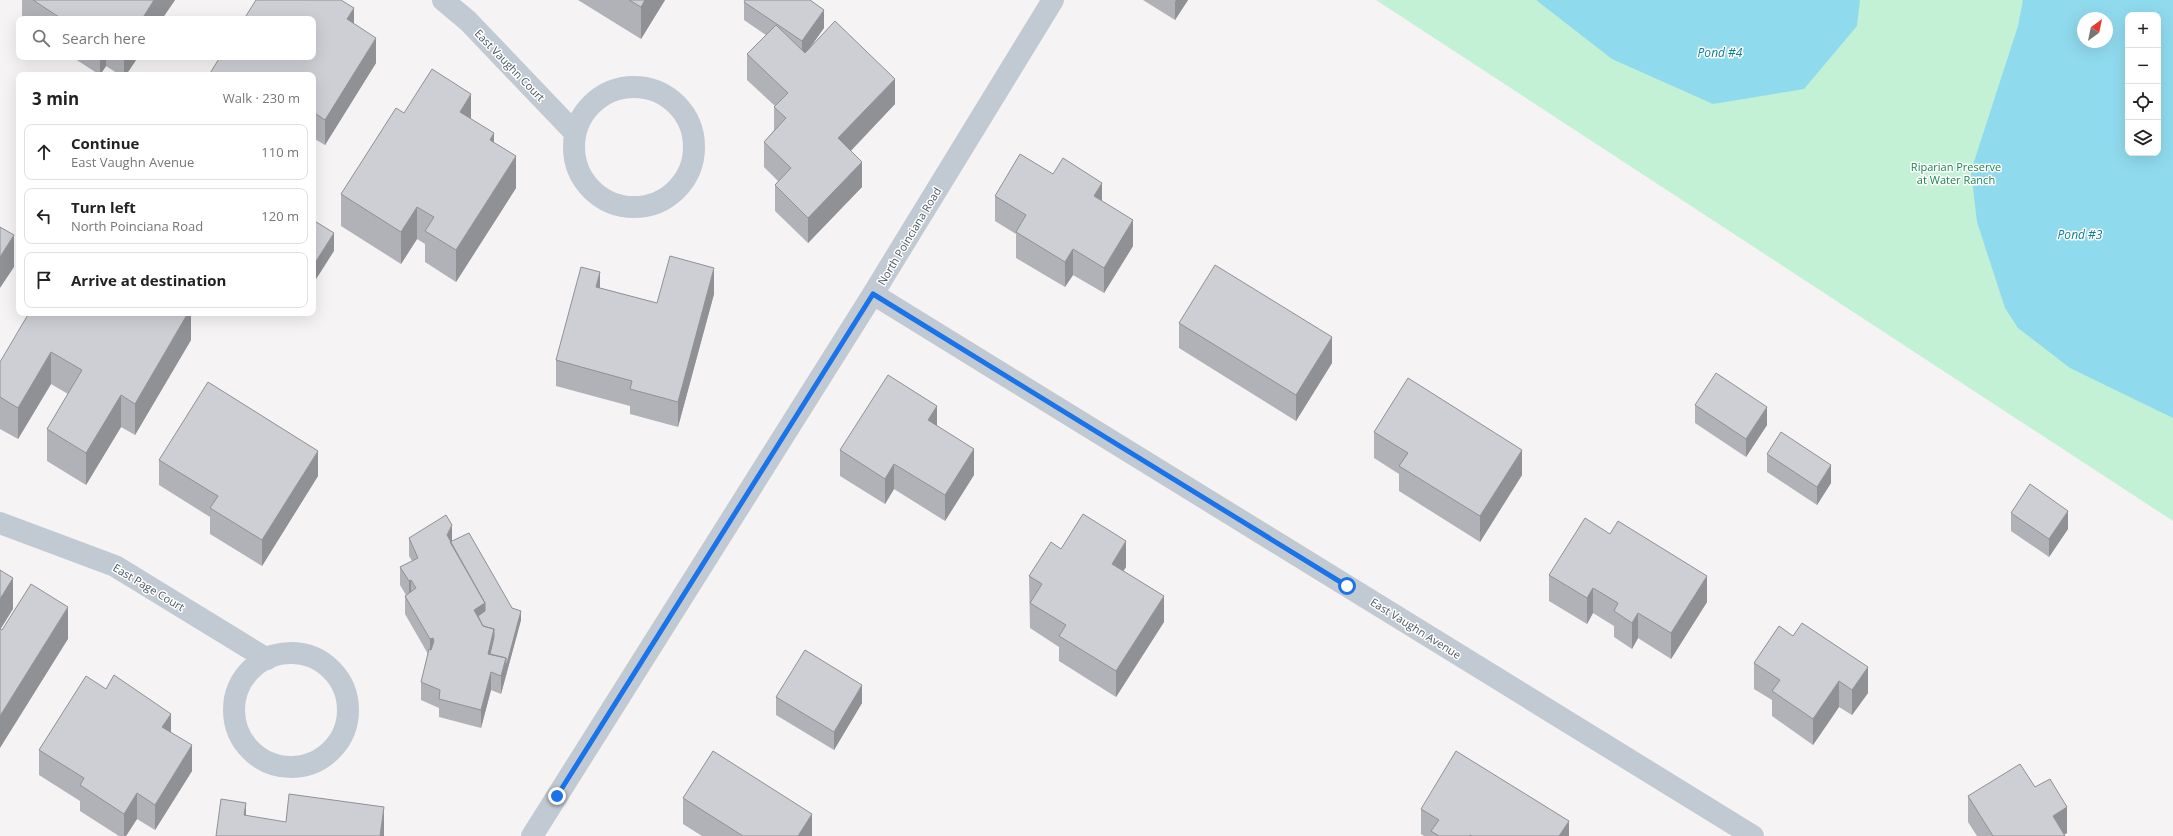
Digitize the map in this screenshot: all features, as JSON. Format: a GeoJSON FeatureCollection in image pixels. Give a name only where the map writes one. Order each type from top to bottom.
{"type":"FeatureCollection","features":[{"type":"Feature","properties":{"kind":"street","name":"East Vaughn Court"},"geometry":{"type":"LineString","coordinates":[[442,0],[468,22],[575,133]]}},
{"type":"Feature","properties":{"kind":"street","name":"North Poinciana Road"},"geometry":{"type":"LineString","coordinates":[[532,836],[873,294],[1053,0]]}},
{"type":"Feature","properties":{"kind":"street"},"geometry":{"type":"LineString","coordinates":[[636,87],[656,92],[674,102],[687,118],[693,138],[693,159],[686,178],[674,193],[658,203],[639,208],[621,206],[603,199],[588,187],[578,171],[574,152],[575,133],[583,115],[597,99],[616,90],[636,87]]}},
{"type":"Feature","properties":{"kind":"street","name":"East Vaughn Avenue"},"geometry":{"type":"LineString","coordinates":[[873,294],[1753,836]]}},
{"type":"Feature","properties":{"kind":"street","name":"East Page Court"},"geometry":{"type":"LineString","coordinates":[[0,523],[115,566],[267,659]]}},
{"type":"Feature","properties":{"kind":"street"},"geometry":{"type":"LineString","coordinates":[[294,653],[312,657],[328,666],[341,680],[347,698],[349,716],[344,734],[334,750],[319,761],[300,768],[281,767],[262,761],[248,748],[237,732],[233,713],[235,694],[244,676],[258,662],[267,659],[275,655],[294,653]]}},
{"type":"Feature","properties":{"kind":"green space","name":"Riparian Preserve at Water Ranch"},"geometry":{"type":"Polygon","coordinates":[[[1376,0],[2173,0],[2173,521],[1376,0]]]}},
{"type":"Feature","properties":{"kind":"water","name":"Pond #4"},"geometry":{"type":"Polygon","coordinates":[[[1536,0],[1860,0],[1857,26],[1804,89],[1713,104],[1612,59],[1536,0]]]}},
{"type":"Feature","properties":{"kind":"water","name":"Pond #3"},"geometry":{"type":"Polygon","coordinates":[[[2023,0],[2173,0],[2173,418],[2070,368],[2018,328],[2005,308],[1977,222],[1971,171],[2018,26],[2023,0]]]}},
{"type":"Feature","properties":{"kind":"building"},"geometry":{"type":"Polygon","coordinates":[[[33,0],[154,0],[144,16],[57,16],[33,0]]]}},
{"type":"Feature","properties":{"kind":"building"},"geometry":{"type":"Polygon","coordinates":[[[256,0],[341,0],[354,8],[347,19],[376,38],[325,120],[316,114],[316,72],[211,72],[218,60],[316,60],[316,16],[246,16],[256,0]]]}},
{"type":"Feature","properties":{"kind":"building"},"geometry":{"type":"Polygon","coordinates":[[[629,0],[645,0],[641,7],[629,0]]]}},
{"type":"Feature","properties":{"kind":"building"},"geometry":{"type":"Polygon","coordinates":[[[745,0],[810,0],[824,10],[802,41],[744,2],[745,0]]]}},
{"type":"Feature","properties":{"kind":"building"},"geometry":{"type":"Polygon","coordinates":[[[835,21],[895,79],[838,138],[862,162],[808,218],[775,185],[791,168],[764,142],[786,118],[774,107],[788,93],[747,54],[776,25],[805,53],[835,21]]]}},
{"type":"Feature","properties":{"kind":"building"},"geometry":{"type":"Polygon","coordinates":[[[432,69],[471,94],[460,112],[494,133],[490,140],[516,156],[456,250],[425,231],[434,217],[417,207],[401,232],[341,194],[396,108],[404,113],[432,69]]]}},
{"type":"Feature","properties":{"kind":"building"},"geometry":{"type":"Polygon","coordinates":[[[1020,154],[1053,174],[1063,158],[1102,183],[1094,196],[1133,220],[1104,268],[1073,249],[1065,262],[1016,232],[1026,215],[995,196],[1020,154]]]}},
{"type":"Feature","properties":{"kind":"building"},"geometry":{"type":"Polygon","coordinates":[[[316,222],[334,233],[316,261],[316,222]]]}},
{"type":"Feature","properties":{"kind":"building"},"geometry":{"type":"Polygon","coordinates":[[[0,227],[14,235],[0,257],[0,227]]]}},
{"type":"Feature","properties":{"kind":"building"},"geometry":{"type":"Polygon","coordinates":[[[670,256],[714,268],[678,402],[630,389],[632,381],[556,360],[581,267],[600,272],[596,287],[657,303],[670,256]]]}},
{"type":"Feature","properties":{"kind":"building"},"geometry":{"type":"Polygon","coordinates":[[[1215,265],[1332,337],[1296,395],[1179,323],[1215,265]]]}},
{"type":"Feature","properties":{"kind":"building"},"geometry":{"type":"Polygon","coordinates":[[[27,316],[186,316],[135,404],[121,395],[86,453],[47,429],[82,370],[51,352],[18,408],[0,397],[0,362],[27,316]]]}},
{"type":"Feature","properties":{"kind":"building"},"geometry":{"type":"Polygon","coordinates":[[[1716,373],[1767,407],[1746,439],[1695,405],[1716,373]]]}},
{"type":"Feature","properties":{"kind":"building"},"geometry":{"type":"Polygon","coordinates":[[[888,375],[937,406],[928,420],[974,449],[945,495],[894,464],[885,479],[840,450],[888,375]]]}},
{"type":"Feature","properties":{"kind":"building"},"geometry":{"type":"Polygon","coordinates":[[[1408,378],[1522,450],[1480,516],[1399,466],[1408,453],[1374,432],[1408,378]]]}},
{"type":"Feature","properties":{"kind":"building"},"geometry":{"type":"Polygon","coordinates":[[[208,382],[318,451],[262,540],[210,508],[218,496],[159,460],[208,382]]]}},
{"type":"Feature","properties":{"kind":"building"},"geometry":{"type":"Polygon","coordinates":[[[1781,432],[1831,465],[1817,487],[1767,454],[1781,432]]]}},
{"type":"Feature","properties":{"kind":"building"},"geometry":{"type":"Polygon","coordinates":[[[2030,484],[2068,511],[2049,539],[2011,513],[2030,484]]]}},
{"type":"Feature","properties":{"kind":"building"},"geometry":{"type":"Polygon","coordinates":[[[1083,514],[1126,541],[1112,564],[1164,596],[1116,671],[1059,636],[1066,625],[1030,603],[1042,584],[1029,576],[1051,542],[1061,549],[1083,514]]]}},
{"type":"Feature","properties":{"kind":"building"},"geometry":{"type":"Polygon","coordinates":[[[446,515],[452,525],[447,535],[485,603],[474,610],[483,626],[494,629],[488,654],[506,658],[501,676],[491,672],[481,710],[439,699],[440,690],[421,682],[429,649],[431,650],[434,641],[433,638],[430,639],[405,596],[416,588],[411,580],[409,581],[400,567],[418,558],[409,538],[446,515]]]}},
{"type":"Feature","properties":{"kind":"building"},"geometry":{"type":"Polygon","coordinates":[[[1585,518],[1610,534],[1618,521],[1707,576],[1671,633],[1638,613],[1632,623],[1614,611],[1618,603],[1593,588],[1587,598],[1549,575],[1585,518]]]}},
{"type":"Feature","properties":{"kind":"building"},"geometry":{"type":"Polygon","coordinates":[[[469,533],[512,608],[521,611],[506,667],[506,658],[490,654],[494,637],[494,629],[483,626],[478,616],[485,611],[485,603],[450,542],[469,533]]]}},
{"type":"Feature","properties":{"kind":"building"},"geometry":{"type":"Polygon","coordinates":[[[0,570],[13,578],[0,599],[0,570]]]}},
{"type":"Feature","properties":{"kind":"building"},"geometry":{"type":"Polygon","coordinates":[[[31,584],[68,607],[0,716],[0,629],[2,630],[31,584]]]}},
{"type":"Feature","properties":{"kind":"building"},"geometry":{"type":"Polygon","coordinates":[[[1802,623],[1868,667],[1852,690],[1839,681],[1813,719],[1772,691],[1780,680],[1754,663],[1779,626],[1793,636],[1802,623]]]}},
{"type":"Feature","properties":{"kind":"building"},"geometry":{"type":"Polygon","coordinates":[[[805,650],[862,685],[834,732],[776,697],[805,650]]]}},
{"type":"Feature","properties":{"kind":"building"},"geometry":{"type":"Polygon","coordinates":[[[114,675],[171,714],[162,727],[192,745],[155,805],[137,793],[124,814],[80,785],[84,778],[39,750],[86,676],[106,689],[114,675]]]}},
{"type":"Feature","properties":{"kind":"building"},"geometry":{"type":"Polygon","coordinates":[[[713,751],[812,814],[798,836],[743,836],[683,798],[713,751]]]}},
{"type":"Feature","properties":{"kind":"building"},"geometry":{"type":"Polygon","coordinates":[[[1456,751],[1569,821],[1559,836],[1439,836],[1431,831],[1439,820],[1421,809],[1456,751]]]}},
{"type":"Feature","properties":{"kind":"building"},"geometry":{"type":"Polygon","coordinates":[[[2020,764],[2035,787],[2050,779],[2067,807],[2053,816],[2065,836],[1993,836],[1968,796],[2020,764]]]}},
{"type":"Feature","properties":{"kind":"building"},"geometry":{"type":"Polygon","coordinates":[[[289,794],[384,807],[380,836],[216,836],[221,799],[246,803],[244,815],[286,822],[289,794]]]}},
{"type":"Feature","properties":{"kind":"route"},"geometry":{"type":"LineString","coordinates":[[557,796],[873,294],[1347,586]]}}]}
